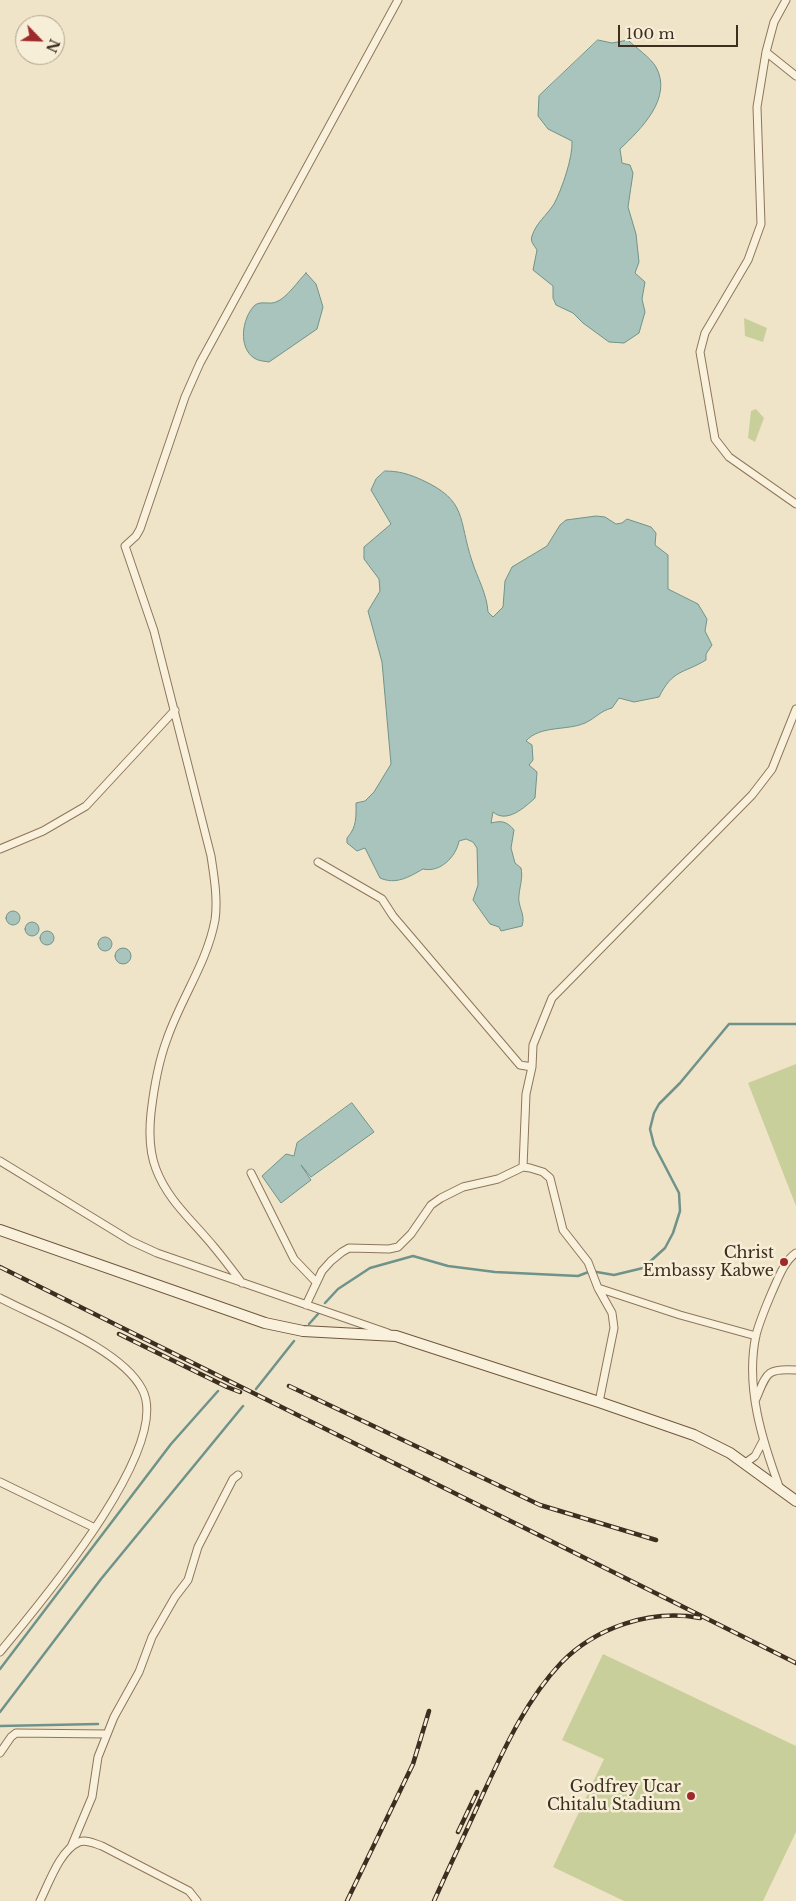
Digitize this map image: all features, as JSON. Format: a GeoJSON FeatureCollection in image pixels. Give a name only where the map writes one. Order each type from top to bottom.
{"type":"FeatureCollection","features":[{"type":"Feature","properties":{"kind":"street"},"geometry":{"type":"LineString","coordinates":[[242,1283],[214,1246],[186,1218],[167,1191],[151,1153],[152,1107],[160,1060],[167,1037],[199,970],[215,918],[215,886],[211,856],[175,710],[154,631],[125,546],[136,536],[140,529],[185,397],[200,363],[398,0]]}},
{"type":"Feature","properties":{"kind":"street"},"geometry":{"type":"LineString","coordinates":[[786,0],[774,22],[766,52],[756,127],[761,224],[748,260],[705,333],[700,352],[712,425],[720,447],[729,457],[796,504]]}},
{"type":"Feature","properties":{"kind":"street"},"geometry":{"type":"LineString","coordinates":[[766,52],[796,76]]}},
{"type":"Feature","properties":{"kind":"street"},"geometry":{"type":"LineString","coordinates":[[523,1167],[526,1094],[532,1068],[533,1045],[552,998],[730,820],[757,789],[772,769],[796,709]]}},
{"type":"Feature","properties":{"kind":"street"},"geometry":{"type":"LineString","coordinates":[[0,849],[43,831],[86,806],[175,710]]}},
{"type":"Feature","properties":{"kind":"street"},"geometry":{"type":"LineString","coordinates":[[318,862],[382,899],[393,916],[520,1065],[532,1068]]}},
{"type":"Feature","properties":{"kind":"street"},"geometry":{"type":"LineString","coordinates":[[0,1161],[131,1241],[157,1253],[396,1336],[694,1435],[730,1453],[796,1501]]}},
{"type":"Feature","properties":{"kind":"street"},"geometry":{"type":"LineString","coordinates":[[306,1305],[316,1282],[331,1260],[349,1248],[389,1249],[398,1247],[411,1234],[427,1210],[441,1198],[463,1187],[498,1179],[523,1167],[542,1172],[550,1178],[563,1230],[588,1262],[598,1288],[612,1313],[614,1328],[599,1402]]}},
{"type":"Feature","properties":{"kind":"street"},"geometry":{"type":"LineString","coordinates":[[251,1173],[294,1259],[316,1282]]}},
{"type":"Feature","properties":{"kind":"street"},"geometry":{"type":"LineString","coordinates":[[0,1230],[265,1323],[303,1331],[396,1336]]}},
{"type":"Feature","properties":{"kind":"street"},"geometry":{"type":"LineString","coordinates":[[781,1491],[763,1441],[754,1402],[756,1336],[780,1274],[788,1260],[796,1253]]}},
{"type":"Feature","properties":{"kind":"street"},"geometry":{"type":"LineString","coordinates":[[598,1288],[680,1315],[756,1336]]}},
{"type":"Feature","properties":{"kind":"street"},"geometry":{"type":"LineString","coordinates":[[0,1298],[93,1345],[118,1361],[143,1390],[147,1404],[139,1450],[127,1477],[95,1528],[46,1595],[0,1652]]}},
{"type":"Feature","properties":{"kind":"street"},"geometry":{"type":"LineString","coordinates":[[754,1402],[770,1372],[776,1369],[796,1370]]}},
{"type":"Feature","properties":{"kind":"street"},"geometry":{"type":"LineString","coordinates":[[744,1464],[755,1456],[763,1441]]}},
{"type":"Feature","properties":{"kind":"street"},"geometry":{"type":"LineString","coordinates":[[40,1901],[64,1856],[71,1847],[92,1797],[98,1757],[106,1734],[139,1672],[152,1637],[175,1597],[188,1580],[198,1547],[233,1479],[238,1474]]}},
{"type":"Feature","properties":{"kind":"street"},"geometry":{"type":"LineString","coordinates":[[0,1482],[95,1528]]}},
{"type":"Feature","properties":{"kind":"street"},"geometry":{"type":"LineString","coordinates":[[0,1753],[16,1733],[106,1734]]}},
{"type":"Feature","properties":{"kind":"street"},"geometry":{"type":"LineString","coordinates":[[71,1847],[81,1841],[90,1841],[102,1846],[189,1891],[197,1901]]}},
{"type":"Feature","properties":{"kind":"green space"},"geometry":{"type":"Polygon","coordinates":[[[744,318],[767,328],[763,342],[745,336],[744,318]]]}},
{"type":"Feature","properties":{"kind":"green space"},"geometry":{"type":"Polygon","coordinates":[[[756,409],[764,418],[755,442],[748,438],[751,411],[756,409]]]}},
{"type":"Feature","properties":{"kind":"green space"},"geometry":{"type":"Polygon","coordinates":[[[796,1064],[796,1206],[748,1083],[796,1064]]]}},
{"type":"Feature","properties":{"kind":"green space","name":"Godfrey Ucar Chitalu Stadium"},"geometry":{"type":"Polygon","coordinates":[[[603,1654],[796,1746],[796,1832],[763,1901],[624,1901],[553,1867],[604,1759],[562,1740],[603,1654]]]}},
{"type":"Feature","properties":{"kind":"water"},"geometry":{"type":"Polygon","coordinates":[[[598,40],[612,43],[628,40],[653,63],[660,79],[658,101],[652,112],[637,132],[620,149],[622,163],[630,165],[633,173],[628,207],[636,234],[639,262],[635,273],[645,282],[642,299],[645,312],[639,333],[624,343],[609,342],[583,323],[573,313],[556,305],[553,298],[553,286],[533,270],[537,250],[532,242],[532,236],[536,227],[557,198],[572,148],[572,141],[548,129],[538,116],[539,96],[598,40]]]}},
{"type":"Feature","properties":{"kind":"water"},"geometry":{"type":"Polygon","coordinates":[[[306,273],[316,284],[323,307],[317,329],[269,362],[256,359],[249,353],[244,340],[245,325],[250,312],[256,304],[273,303],[280,300],[306,273]]]}},
{"type":"Feature","properties":{"kind":"water"},"geometry":{"type":"Polygon","coordinates":[[[385,471],[404,473],[422,480],[437,488],[454,504],[462,522],[472,561],[486,599],[488,612],[493,617],[503,607],[505,581],[512,567],[547,546],[560,525],[566,520],[596,516],[605,517],[616,524],[622,523],[627,519],[651,527],[656,533],[655,545],[668,555],[668,589],[698,604],[707,619],[705,631],[712,645],[706,654],[706,660],[679,673],[669,681],[659,697],[634,702],[619,698],[612,708],[585,723],[546,730],[526,741],[532,745],[533,760],[529,765],[537,772],[535,798],[521,810],[510,815],[498,815],[493,812],[491,823],[503,822],[514,830],[511,848],[515,863],[521,868],[522,872],[519,903],[523,918],[522,926],[501,931],[499,927],[490,924],[473,900],[478,885],[477,848],[473,842],[466,839],[459,841],[451,858],[435,869],[423,869],[407,877],[392,881],[380,878],[365,848],[357,851],[347,843],[347,838],[353,830],[355,822],[356,803],[365,801],[374,792],[391,764],[382,662],[368,611],[380,591],[379,579],[364,559],[364,547],[391,524],[371,490],[376,479],[385,471]]]}},
{"type":"Feature","properties":{"kind":"water"},"geometry":{"type":"Polygon","coordinates":[[[10,911],[16,911],[20,918],[16,925],[10,925],[6,921],[6,915],[10,911]]]}},
{"type":"Feature","properties":{"kind":"water"},"geometry":{"type":"Polygon","coordinates":[[[29,922],[35,922],[39,929],[35,936],[29,936],[25,932],[25,926],[29,922]]]}},
{"type":"Feature","properties":{"kind":"water"},"geometry":{"type":"Polygon","coordinates":[[[44,931],[50,931],[54,938],[50,945],[44,945],[40,941],[40,935],[44,931]]]}},
{"type":"Feature","properties":{"kind":"water"},"geometry":{"type":"Polygon","coordinates":[[[102,937],[108,937],[112,944],[108,951],[102,951],[98,947],[98,941],[102,937]]]}},
{"type":"Feature","properties":{"kind":"water"},"geometry":{"type":"Polygon","coordinates":[[[123,948],[129,950],[131,956],[129,962],[123,964],[117,962],[115,956],[117,950],[123,948]]]}},
{"type":"Feature","properties":{"kind":"water"},"geometry":{"type":"Polygon","coordinates":[[[352,1103],[374,1132],[311,1177],[301,1165],[311,1180],[281,1203],[262,1176],[286,1154],[294,1156],[297,1143],[352,1103]]]}},
{"type":"Feature","properties":{"kind":"waterway"},"geometry":{"type":"LineString","coordinates":[[325,1303],[338,1289],[370,1268],[413,1256],[448,1266],[495,1272],[578,1276],[591,1271],[614,1275],[643,1268],[665,1248],[673,1233],[680,1211],[679,1193],[654,1145],[650,1129],[654,1113],[659,1104],[680,1083],[729,1024],[796,1024]]}},
{"type":"Feature","properties":{"kind":"waterway"},"geometry":{"type":"LineString","coordinates":[[309,1324],[318,1314]]}},
{"type":"Feature","properties":{"kind":"waterway"},"geometry":{"type":"LineString","coordinates":[[256,1389],[294,1341]]}},
{"type":"Feature","properties":{"kind":"waterway"},"geometry":{"type":"LineString","coordinates":[[0,1669],[171,1444],[218,1391]]}},
{"type":"Feature","properties":{"kind":"waterway"},"geometry":{"type":"LineString","coordinates":[[0,1712],[101,1579],[243,1406]]}},
{"type":"Feature","properties":{"kind":"waterway"},"geometry":{"type":"LineString","coordinates":[[0,1726],[98,1724]]}},
{"type":"Feature","properties":{"kind":"railway"},"geometry":{"type":"LineString","coordinates":[[0,1267],[796,1663]]}},
{"type":"Feature","properties":{"kind":"railway"},"geometry":{"type":"LineString","coordinates":[[119,1334],[240,1392]]}},
{"type":"Feature","properties":{"kind":"railway"},"geometry":{"type":"LineString","coordinates":[[289,1386],[540,1505],[656,1540]]}},
{"type":"Feature","properties":{"kind":"railway"},"geometry":{"type":"LineString","coordinates":[[434,1901],[517,1725],[548,1677],[561,1663],[575,1650],[591,1640],[625,1624],[663,1616],[700,1618]]}},
{"type":"Feature","properties":{"kind":"railway"},"geometry":{"type":"LineString","coordinates":[[347,1901],[413,1764],[429,1711]]}},
{"type":"Feature","properties":{"kind":"railway"},"geometry":{"type":"LineString","coordinates":[[458,1832],[477,1792]]}},
{"type":"Feature","properties":{"kind":"place","name":"Christ Embassy Kabwe"},"geometry":{"type":"Point","coordinates":[784,1262]}},
{"type":"Feature","properties":{"kind":"place","name":"Godfrey Ucar Chitalu Stadium"},"geometry":{"type":"Point","coordinates":[691,1796]}}]}
